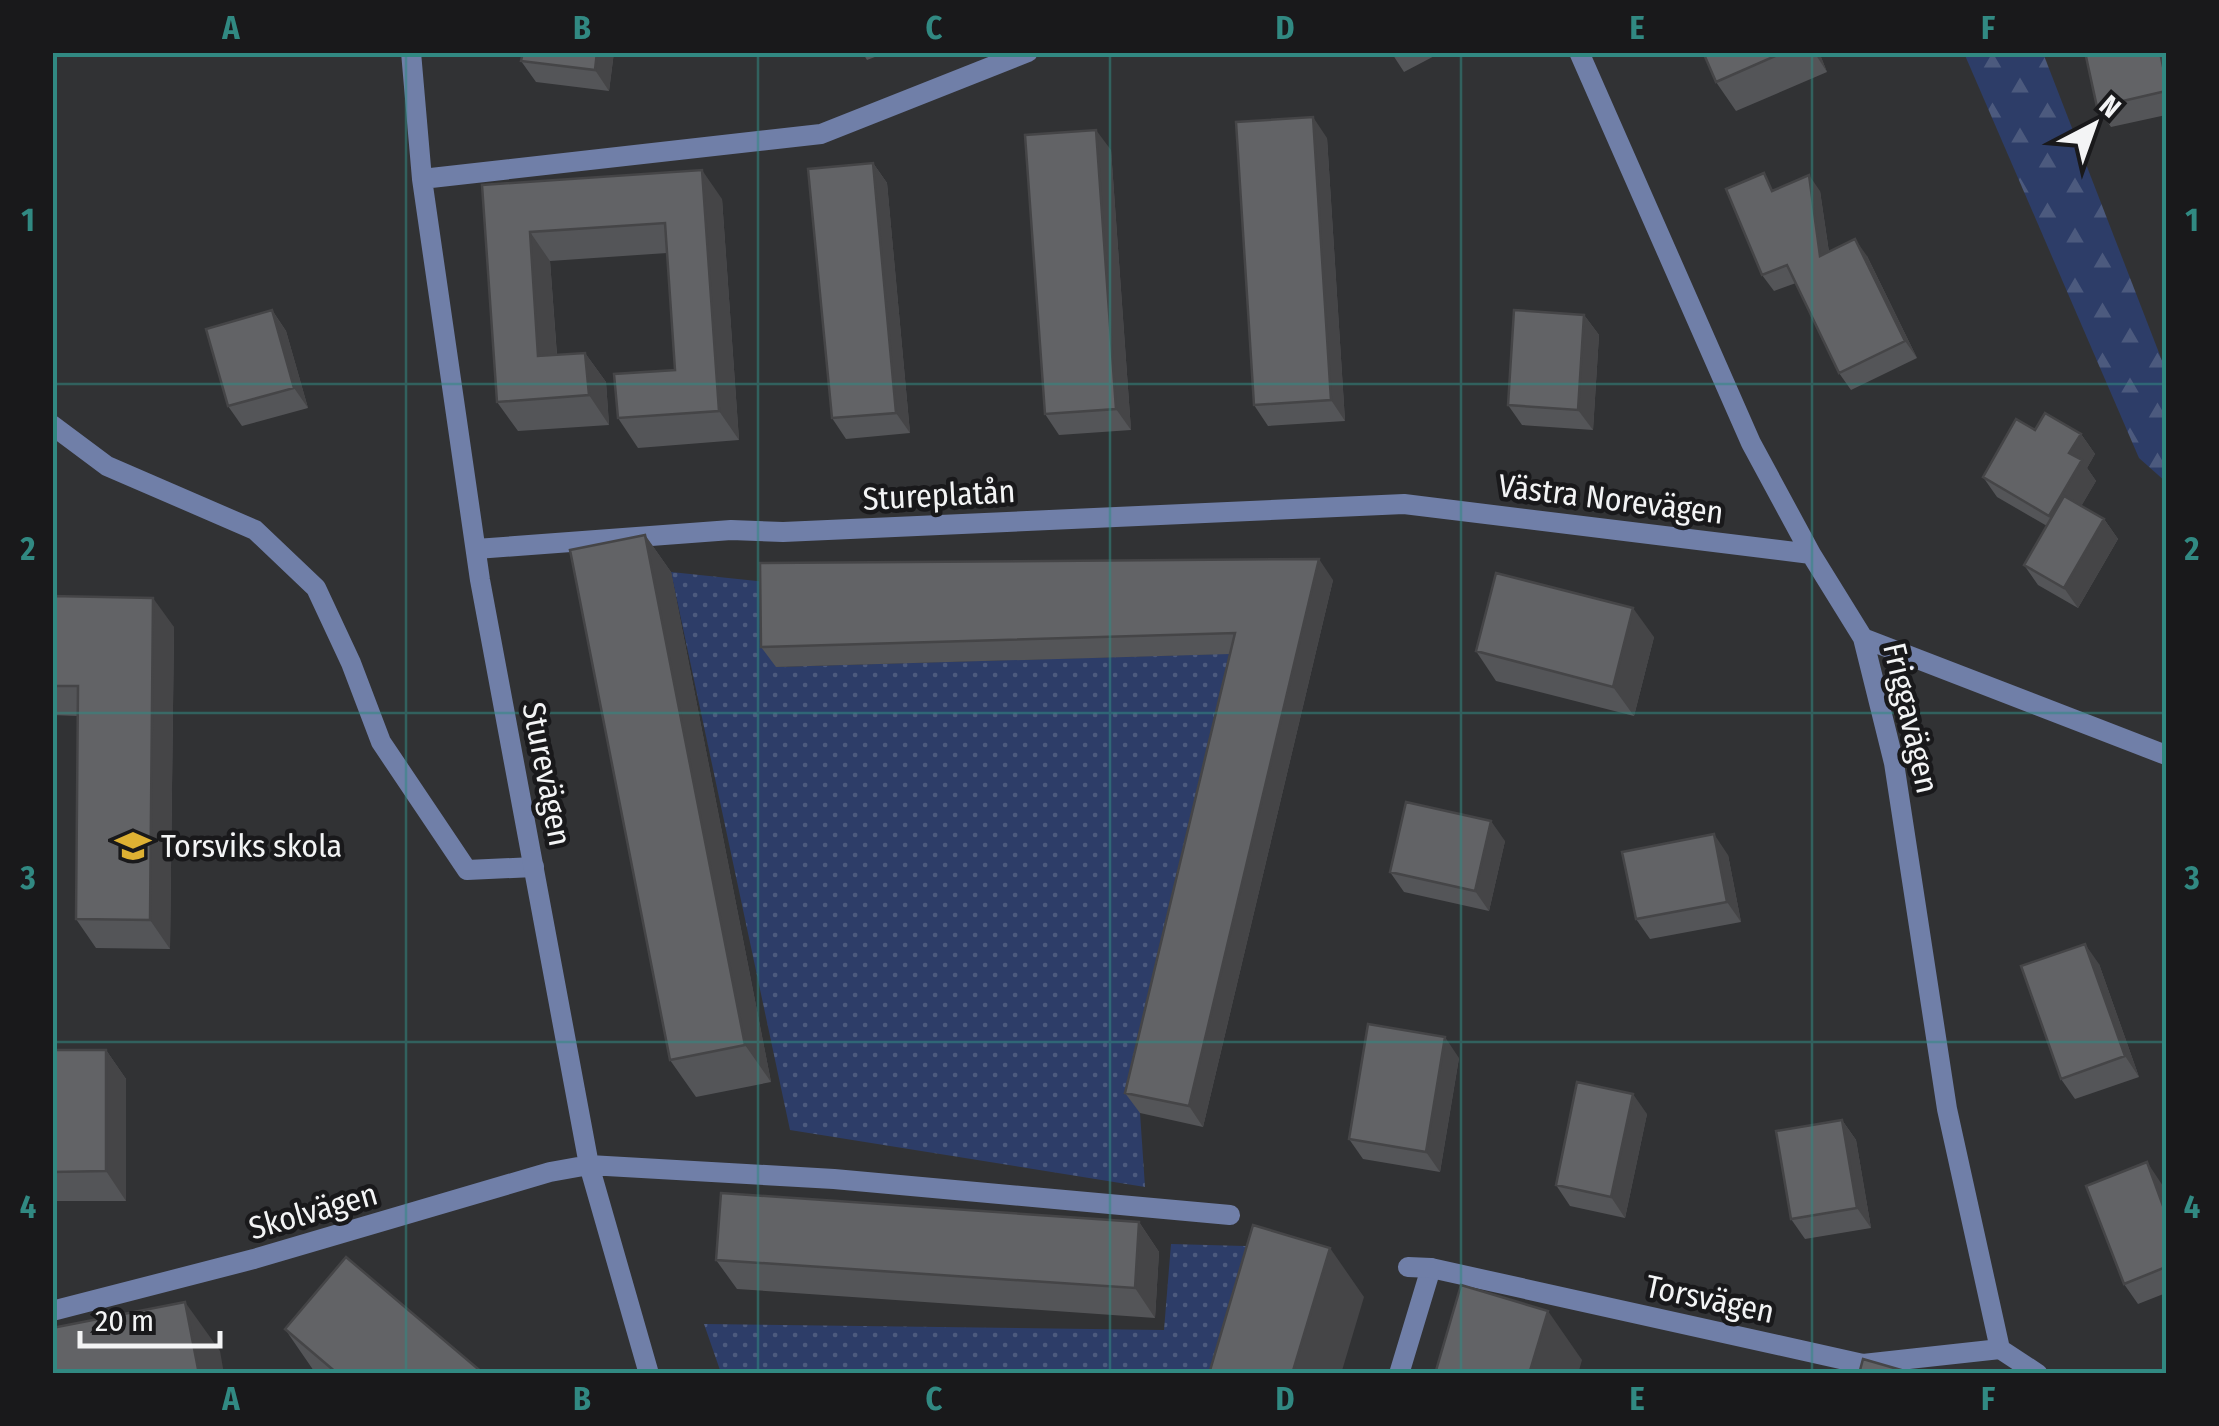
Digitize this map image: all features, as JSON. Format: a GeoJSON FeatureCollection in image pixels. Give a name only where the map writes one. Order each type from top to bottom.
{"type":"FeatureCollection","features":[{"type":"Feature","properties":{"kind":"street","name":"Sturevägen"},"geometry":{"type":"LineString","coordinates":[[411,52],[422,179],[476,549],[589,1165],[649,1374]]}},
{"type":"Feature","properties":{"kind":"street"},"geometry":{"type":"LineString","coordinates":[[422,179],[821,134],[1028,52]]}},
{"type":"Feature","properties":{"kind":"street","name":"Friggavägen"},"geometry":{"type":"LineString","coordinates":[[1579,52],[1751,443],[1811,554],[1863,638],[1894,763],[1947,1109],[2000,1350]]}},
{"type":"Feature","properties":{"kind":"street"},"geometry":{"type":"LineString","coordinates":[[52,425],[107,466],[256,530],[316,588],[351,663],[381,742],[467,870],[534,867]]}},
{"type":"Feature","properties":{"kind":"street","name":"Västra Norevägen"},"geometry":{"type":"LineString","coordinates":[[1404,504],[1811,554]]}},
{"type":"Feature","properties":{"kind":"street","name":"Stureplatån"},"geometry":{"type":"LineString","coordinates":[[476,549],[731,530],[783,532],[1404,504]]}},
{"type":"Feature","properties":{"kind":"street"},"geometry":{"type":"LineString","coordinates":[[1863,638],[2166,755]]}},
{"type":"Feature","properties":{"kind":"street"},"geometry":{"type":"LineString","coordinates":[[589,1165],[834,1179],[1230,1215]]}},
{"type":"Feature","properties":{"kind":"street","name":"Skolvägen"},"geometry":{"type":"LineString","coordinates":[[52,1311],[254,1260],[550,1172],[589,1165]]}},
{"type":"Feature","properties":{"kind":"street","name":"Torsvägen"},"geometry":{"type":"LineString","coordinates":[[1408,1267],[1430,1268],[1863,1364],[1887,1367],[2000,1350]]}},
{"type":"Feature","properties":{"kind":"street"},"geometry":{"type":"LineString","coordinates":[[1399,1374],[1430,1268]]}},
{"type":"Feature","properties":{"kind":"street"},"geometry":{"type":"LineString","coordinates":[[2000,1350],[2038,1374]]}},
{"type":"Feature","properties":{"kind":"green space"},"geometry":{"type":"Polygon","coordinates":[[[1964,53],[2043,53],[2166,371],[2166,482],[2139,458],[1964,53]]]}},
{"type":"Feature","properties":{"kind":"green space"},"geometry":{"type":"Polygon","coordinates":[[[671,572],[775,583],[776,667],[1249,653],[1140,1113],[1145,1187],[790,1130],[671,572]]]}},
{"type":"Feature","properties":{"kind":"green space"},"geometry":{"type":"Polygon","coordinates":[[[1171,1244],[1279,1247],[1236,1373],[721,1373],[704,1324],[1164,1330],[1171,1244]]]}},
{"type":"Feature","properties":{"kind":"building"},"geometry":{"type":"Polygon","coordinates":[[[523,52],[597,52],[595,70],[521,61],[523,52]]]}},
{"type":"Feature","properties":{"kind":"building"},"geometry":{"type":"Polygon","coordinates":[[[1703,52],[1784,52],[1716,82],[1703,52]]]}},
{"type":"Feature","properties":{"kind":"building"},"geometry":{"type":"Polygon","coordinates":[[[2085,52],[2160,52],[2166,91],[2097,107],[2085,52]]]}},
{"type":"Feature","properties":{"kind":"building"},"geometry":{"type":"Polygon","coordinates":[[[1313,117],[1331,400],[1254,405],[1236,122],[1313,117]]]}},
{"type":"Feature","properties":{"kind":"building"},"geometry":{"type":"Polygon","coordinates":[[[1096,130],[1116,409],[1045,414],[1025,135],[1096,130]]]}},
{"type":"Feature","properties":{"kind":"building"},"geometry":{"type":"Polygon","coordinates":[[[873,163],[896,413],[832,418],[808,169],[873,163]]]}},
{"type":"Feature","properties":{"kind":"building"},"geometry":{"type":"Polygon","coordinates":[[[702,170],[719,411],[618,418],[614,374],[675,370],[665,223],[530,232],[538,356],[585,353],[589,395],[497,402],[482,185],[702,170]]]}},
{"type":"Feature","properties":{"kind":"building"},"geometry":{"type":"Polygon","coordinates":[[[1764,173],[1772,191],[1809,175],[1820,256],[1855,239],[1905,341],[1839,373],[1787,265],[1762,275],[1726,189],[1764,173]]]}},
{"type":"Feature","properties":{"kind":"building"},"geometry":{"type":"Polygon","coordinates":[[[272,310],[294,388],[228,406],[206,329],[272,310]]]}},
{"type":"Feature","properties":{"kind":"building"},"geometry":{"type":"Polygon","coordinates":[[[1514,310],[1584,315],[1578,410],[1508,405],[1514,310]]]}},
{"type":"Feature","properties":{"kind":"building"},"geometry":{"type":"Polygon","coordinates":[[[2045,413],[2081,434],[2069,453],[2082,460],[2049,516],[1983,477],[2016,419],[2035,430],[2045,413]]]}},
{"type":"Feature","properties":{"kind":"building"},"geometry":{"type":"Polygon","coordinates":[[[2064,496],[2104,519],[2064,588],[2024,565],[2064,496]]]}},
{"type":"Feature","properties":{"kind":"building"},"geometry":{"type":"Polygon","coordinates":[[[645,535],[745,1045],[670,1060],[570,550],[645,535]]]}},
{"type":"Feature","properties":{"kind":"building"},"geometry":{"type":"Polygon","coordinates":[[[1319,559],[1189,1106],[1125,1093],[1235,633],[761,647],[760,563],[1319,559]]]}},
{"type":"Feature","properties":{"kind":"building"},"geometry":{"type":"Polygon","coordinates":[[[1496,573],[1633,608],[1613,687],[1476,651],[1496,573]]]}},
{"type":"Feature","properties":{"kind":"building"},"geometry":{"type":"Polygon","coordinates":[[[52,596],[153,598],[150,920],[76,919],[78,686],[52,686],[52,596]]]}},
{"type":"Feature","properties":{"kind":"building"},"geometry":{"type":"Polygon","coordinates":[[[1406,802],[1491,821],[1475,891],[1390,872],[1406,802]]]}},
{"type":"Feature","properties":{"kind":"building"},"geometry":{"type":"Polygon","coordinates":[[[1714,834],[1727,902],[1636,919],[1622,852],[1714,834]]]}},
{"type":"Feature","properties":{"kind":"building"},"geometry":{"type":"Polygon","coordinates":[[[2085,944],[2125,1056],[2061,1079],[2021,966],[2085,944]]]}},
{"type":"Feature","properties":{"kind":"building"},"geometry":{"type":"Polygon","coordinates":[[[1368,1024],[1445,1037],[1426,1152],[1349,1139],[1368,1024]]]}},
{"type":"Feature","properties":{"kind":"building"},"geometry":{"type":"Polygon","coordinates":[[[52,1050],[106,1050],[106,1171],[52,1172],[52,1050]]]}},
{"type":"Feature","properties":{"kind":"building"},"geometry":{"type":"Polygon","coordinates":[[[1577,1082],[1633,1094],[1611,1197],[1556,1185],[1577,1082]]]}},
{"type":"Feature","properties":{"kind":"building"},"geometry":{"type":"Polygon","coordinates":[[[1842,1120],[1857,1208],[1791,1219],[1776,1131],[1842,1120]]]}},
{"type":"Feature","properties":{"kind":"building"},"geometry":{"type":"Polygon","coordinates":[[[2147,1162],[2166,1214],[2166,1267],[2124,1284],[2086,1186],[2147,1162]]]}},
{"type":"Feature","properties":{"kind":"building"},"geometry":{"type":"Polygon","coordinates":[[[721,1193],[1139,1222],[1135,1288],[716,1260],[721,1193]]]}},
{"type":"Feature","properties":{"kind":"building"},"geometry":{"type":"Polygon","coordinates":[[[1253,1225],[1330,1248],[1292,1374],[1209,1374],[1253,1225]]]}},
{"type":"Feature","properties":{"kind":"building"},"geometry":{"type":"Polygon","coordinates":[[[346,1257],[484,1374],[338,1374],[285,1329],[346,1257]]]}},
{"type":"Feature","properties":{"kind":"building"},"geometry":{"type":"Polygon","coordinates":[[[1461,1285],[1548,1311],[1529,1374],[1435,1374],[1461,1285]]]}},
{"type":"Feature","properties":{"kind":"building"},"geometry":{"type":"Polygon","coordinates":[[[185,1302],[199,1374],[52,1374],[52,1328],[185,1302]]]}},
{"type":"Feature","properties":{"kind":"building"},"geometry":{"type":"Polygon","coordinates":[[[1863,1359],[1915,1374],[1859,1374],[1863,1359]]]}},
{"type":"Feature","properties":{"kind":"place","name":"Torsviks skola"},"geometry":{"type":"Point","coordinates":[133,846]}}]}
